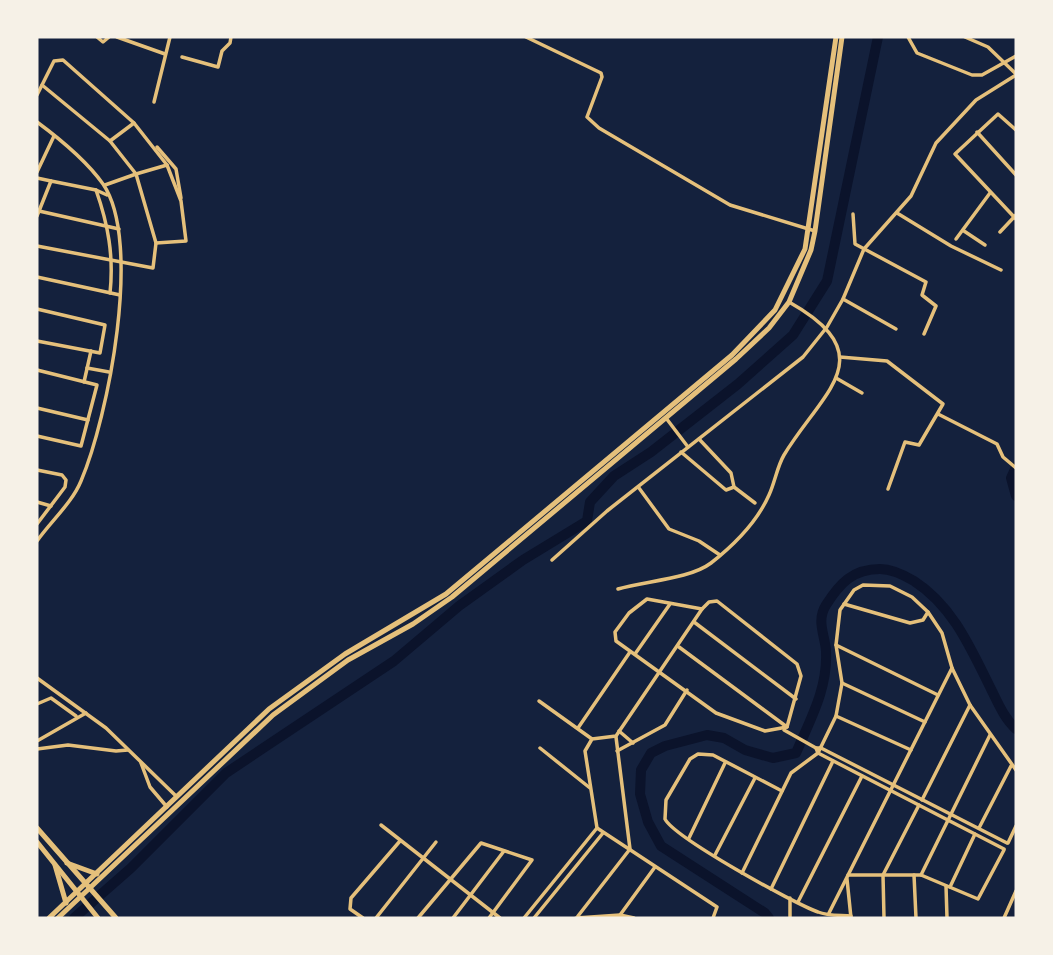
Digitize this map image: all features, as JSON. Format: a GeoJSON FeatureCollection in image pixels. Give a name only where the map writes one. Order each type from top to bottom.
{"type":"FeatureCollection","features":[{"type":"Feature","properties":{"kind":"main road"},"geometry":{"type":"LineString","coordinates":[[58,918],[269,709],[345,654],[446,594],[732,355],[764,325],[785,295],[812,230],[836,37]]}},
{"type":"Feature","properties":{"kind":"main road"},"geometry":{"type":"LineString","coordinates":[[90,889],[97,874],[177,797],[298,696],[348,660],[413,624],[452,597],[753,344],[789,302],[807,262],[842,37]]}},
{"type":"Feature","properties":{"kind":"main road"},"geometry":{"type":"LineString","coordinates":[[37,828],[116,918]]}},
{"type":"Feature","properties":{"kind":"main road"},"geometry":{"type":"LineString","coordinates":[[37,842],[97,917]]}},
{"type":"Feature","properties":{"kind":"main road"},"geometry":{"type":"LineString","coordinates":[[67,863],[97,874]]}},
{"type":"Feature","properties":{"kind":"main road"},"geometry":{"type":"LineString","coordinates":[[55,865],[66,903]]}},
{"type":"Feature","properties":{"kind":"main road"},"geometry":{"type":"LineString","coordinates":[[49,918],[66,903],[80,897]]}},
{"type":"Feature","properties":{"kind":"street"},"geometry":{"type":"LineString","coordinates":[[97,37],[103,42],[108,37]]}},
{"type":"Feature","properties":{"kind":"street"},"geometry":{"type":"LineString","coordinates":[[117,37],[165,54]]}},
{"type":"Feature","properties":{"kind":"street"},"geometry":{"type":"LineString","coordinates":[[138,45],[142,37]]}},
{"type":"Feature","properties":{"kind":"street"},"geometry":{"type":"LineString","coordinates":[[154,102],[170,37]]}},
{"type":"Feature","properties":{"kind":"street"},"geometry":{"type":"LineString","coordinates":[[182,57],[218,67],[222,51],[230,43],[231,37]]}},
{"type":"Feature","properties":{"kind":"street"},"geometry":{"type":"LineString","coordinates":[[526,37],[601,73],[602,78],[587,117],[599,128],[730,205],[812,230]]}},
{"type":"Feature","properties":{"kind":"street"},"geometry":{"type":"LineString","coordinates":[[908,37],[917,52],[972,75],[982,75],[1016,56]]}},
{"type":"Feature","properties":{"kind":"street"},"geometry":{"type":"LineString","coordinates":[[552,559],[607,511],[803,357],[827,327],[843,299],[864,249],[897,213],[915,188],[936,143],[976,100],[1016,75],[988,47],[965,37]]}},
{"type":"Feature","properties":{"kind":"street"},"geometry":{"type":"LineString","coordinates":[[37,95],[54,61],[63,60],[134,123],[152,144],[167,166],[181,201]]}},
{"type":"Feature","properties":{"kind":"street"},"geometry":{"type":"LineString","coordinates":[[37,246],[153,268],[156,243],[136,174],[110,141],[42,85]]}},
{"type":"Feature","properties":{"kind":"street"},"geometry":{"type":"LineString","coordinates":[[1000,232],[1016,217],[955,154],[995,115],[1001,114],[1016,130]]}},
{"type":"Feature","properties":{"kind":"street"},"geometry":{"type":"LineString","coordinates":[[37,122],[54,135],[104,185],[119,229],[122,264],[121,295],[109,372],[100,417],[81,481],[37,541]]}},
{"type":"Feature","properties":{"kind":"street"},"geometry":{"type":"LineString","coordinates":[[110,141],[134,123]]}},
{"type":"Feature","properties":{"kind":"street"},"geometry":{"type":"LineString","coordinates":[[977,132],[1016,175]]}},
{"type":"Feature","properties":{"kind":"street"},"geometry":{"type":"LineString","coordinates":[[37,172],[54,135]]}},
{"type":"Feature","properties":{"kind":"street"},"geometry":{"type":"LineString","coordinates":[[152,144],[165,153],[176,169],[186,228],[185,242],[156,243]]}},
{"type":"Feature","properties":{"kind":"street"},"geometry":{"type":"LineString","coordinates":[[104,185],[167,166]]}},
{"type":"Feature","properties":{"kind":"street"},"geometry":{"type":"LineString","coordinates":[[37,178],[96,190],[108,196]]}},
{"type":"Feature","properties":{"kind":"street"},"geometry":{"type":"LineString","coordinates":[[51,181],[37,212],[119,229]]}},
{"type":"Feature","properties":{"kind":"street"},"geometry":{"type":"LineString","coordinates":[[96,190],[108,226],[112,261],[110,293]]}},
{"type":"Feature","properties":{"kind":"street"},"geometry":{"type":"LineString","coordinates":[[956,239],[990,192]]}},
{"type":"Feature","properties":{"kind":"street"},"geometry":{"type":"LineString","coordinates":[[897,213],[951,246],[1000,270]]}},
{"type":"Feature","properties":{"kind":"street"},"geometry":{"type":"LineString","coordinates":[[853,215],[855,244],[926,282],[922,295],[936,306],[924,334]]}},
{"type":"Feature","properties":{"kind":"street"},"geometry":{"type":"LineString","coordinates":[[963,231],[985,245]]}},
{"type":"Feature","properties":{"kind":"street"},"geometry":{"type":"LineString","coordinates":[[37,277],[121,295]]}},
{"type":"Feature","properties":{"kind":"street"},"geometry":{"type":"LineString","coordinates":[[843,299],[896,329]]}},
{"type":"Feature","properties":{"kind":"street"},"geometry":{"type":"LineString","coordinates":[[618,589],[697,571],[720,555],[754,521],[770,494],[782,457],[831,392],[840,357],[827,327],[789,302]]}},
{"type":"Feature","properties":{"kind":"street"},"geometry":{"type":"LineString","coordinates":[[37,309],[105,325],[100,353],[37,341]]}},
{"type":"Feature","properties":{"kind":"street"},"geometry":{"type":"LineString","coordinates":[[84,382],[91,351]]}},
{"type":"Feature","properties":{"kind":"street"},"geometry":{"type":"LineString","coordinates":[[840,357],[887,361],[942,401],[938,414],[919,444],[905,442],[888,489]]}},
{"type":"Feature","properties":{"kind":"street"},"geometry":{"type":"LineString","coordinates":[[87,368],[109,372]]}},
{"type":"Feature","properties":{"kind":"street"},"geometry":{"type":"LineString","coordinates":[[37,370],[97,385],[81,446],[37,436]]}},
{"type":"Feature","properties":{"kind":"street"},"geometry":{"type":"LineString","coordinates":[[836,378],[862,393]]}},
{"type":"Feature","properties":{"kind":"street"},"geometry":{"type":"LineString","coordinates":[[37,408],[88,419]]}},
{"type":"Feature","properties":{"kind":"street"},"geometry":{"type":"LineString","coordinates":[[938,414],[997,444],[1006,460],[1016,468]]}},
{"type":"Feature","properties":{"kind":"street"},"geometry":{"type":"LineString","coordinates":[[666,418],[688,447]]}},
{"type":"Feature","properties":{"kind":"street"},"geometry":{"type":"LineString","coordinates":[[699,439],[731,473],[734,487],[755,503]]}},
{"type":"Feature","properties":{"kind":"street"},"geometry":{"type":"LineString","coordinates":[[681,452],[716,484],[726,490],[734,487]]}},
{"type":"Feature","properties":{"kind":"street"},"geometry":{"type":"LineString","coordinates":[[37,470],[65,477],[65,486],[37,524]]}},
{"type":"Feature","properties":{"kind":"street"},"geometry":{"type":"LineString","coordinates":[[639,488],[669,529],[699,541],[720,555]]}},
{"type":"Feature","properties":{"kind":"street"},"geometry":{"type":"LineString","coordinates":[[37,502],[51,506]]}},
{"type":"Feature","properties":{"kind":"street"},"geometry":{"type":"LineString","coordinates":[[742,873],[794,769],[818,754],[836,716],[842,683],[836,645],[844,604],[863,585],[882,584],[912,597],[928,612],[942,633],[952,668],[970,705],[1016,770]]}},
{"type":"Feature","properties":{"kind":"street"},"geometry":{"type":"LineString","coordinates":[[702,609],[647,599],[629,613],[613,637],[716,713],[765,732],[786,728]]}},
{"type":"Feature","properties":{"kind":"street"},"geometry":{"type":"LineString","coordinates":[[713,918],[718,907],[597,828],[585,751],[593,740],[615,736],[662,672],[702,609],[709,602],[717,601],[797,664],[801,676],[786,728]]}},
{"type":"Feature","properties":{"kind":"street"},"geometry":{"type":"LineString","coordinates":[[578,728],[670,604]]}},
{"type":"Feature","properties":{"kind":"street"},"geometry":{"type":"LineString","coordinates":[[844,604],[910,623],[923,620],[928,612]]}},
{"type":"Feature","properties":{"kind":"street"},"geometry":{"type":"LineString","coordinates":[[694,622],[796,699]]}},
{"type":"Feature","properties":{"kind":"street"},"geometry":{"type":"LineString","coordinates":[[836,645],[938,695]]}},
{"type":"Feature","properties":{"kind":"street"},"geometry":{"type":"LineString","coordinates":[[678,647],[786,728],[790,734],[1007,843]]}},
{"type":"Feature","properties":{"kind":"street"},"geometry":{"type":"LineString","coordinates":[[828,914],[952,668]]}},
{"type":"Feature","properties":{"kind":"street"},"geometry":{"type":"LineString","coordinates":[[37,678],[86,713],[177,797]]}},
{"type":"Feature","properties":{"kind":"street"},"geometry":{"type":"LineString","coordinates":[[842,683],[925,722]]}},
{"type":"Feature","properties":{"kind":"street"},"geometry":{"type":"LineString","coordinates":[[617,751],[665,725],[687,690]]}},
{"type":"Feature","properties":{"kind":"street"},"geometry":{"type":"LineString","coordinates":[[37,705],[51,698],[76,717]]}},
{"type":"Feature","properties":{"kind":"street"},"geometry":{"type":"LineString","coordinates":[[539,701],[593,740]]}},
{"type":"Feature","properties":{"kind":"street"},"geometry":{"type":"LineString","coordinates":[[922,800],[970,705]]}},
{"type":"Feature","properties":{"kind":"street"},"geometry":{"type":"LineString","coordinates":[[37,741],[86,713]]}},
{"type":"Feature","properties":{"kind":"street"},"geometry":{"type":"LineString","coordinates":[[836,716],[911,750]]}},
{"type":"Feature","properties":{"kind":"street"},"geometry":{"type":"LineString","coordinates":[[619,731],[632,743]]}},
{"type":"Feature","properties":{"kind":"street"},"geometry":{"type":"LineString","coordinates":[[921,875],[990,735]]}},
{"type":"Feature","properties":{"kind":"street"},"geometry":{"type":"LineString","coordinates":[[577,917],[630,849],[615,736]]}},
{"type":"Feature","properties":{"kind":"street"},"geometry":{"type":"LineString","coordinates":[[37,749],[68,745],[128,750]]}},
{"type":"Feature","properties":{"kind":"street"},"geometry":{"type":"LineString","coordinates":[[540,748],[592,789]]}},
{"type":"Feature","properties":{"kind":"street"},"geometry":{"type":"LineString","coordinates":[[818,754],[1004,849]]}},
{"type":"Feature","properties":{"kind":"street"},"geometry":{"type":"LineString","coordinates":[[783,792],[713,755],[692,757],[666,800],[667,824],[742,873],[819,912],[851,917],[848,876]]}},
{"type":"Feature","properties":{"kind":"street"},"geometry":{"type":"LineString","coordinates":[[140,761],[148,783],[167,807]]}},
{"type":"Feature","properties":{"kind":"street"},"geometry":{"type":"LineString","coordinates":[[771,889],[833,761]]}},
{"type":"Feature","properties":{"kind":"street"},"geometry":{"type":"LineString","coordinates":[[689,838],[725,763]]}},
{"type":"Feature","properties":{"kind":"street"},"geometry":{"type":"LineString","coordinates":[[979,828],[1011,766]]}},
{"type":"Feature","properties":{"kind":"street"},"geometry":{"type":"LineString","coordinates":[[798,902],[862,776]]}},
{"type":"Feature","properties":{"kind":"street"},"geometry":{"type":"LineString","coordinates":[[715,855],[755,778]]}},
{"type":"Feature","properties":{"kind":"street"},"geometry":{"type":"LineString","coordinates":[[884,918],[883,875],[919,805]]}},
{"type":"Feature","properties":{"kind":"street"},"geometry":{"type":"LineString","coordinates":[[381,825],[500,918]]}},
{"type":"Feature","properties":{"kind":"street"},"geometry":{"type":"LineString","coordinates":[[848,876],[921,875],[979,899],[1016,826]]}},
{"type":"Feature","properties":{"kind":"street"},"geometry":{"type":"LineString","coordinates":[[524,918],[597,828]]}},
{"type":"Feature","properties":{"kind":"street"},"geometry":{"type":"LineString","coordinates":[[534,918],[603,833]]}},
{"type":"Feature","properties":{"kind":"street"},"geometry":{"type":"LineString","coordinates":[[947,918],[948,886],[975,834]]}},
{"type":"Feature","properties":{"kind":"street"},"geometry":{"type":"LineString","coordinates":[[363,918],[350,909],[351,898],[401,841]]}},
{"type":"Feature","properties":{"kind":"street"},"geometry":{"type":"LineString","coordinates":[[376,918],[436,842]]}},
{"type":"Feature","properties":{"kind":"street"},"geometry":{"type":"LineString","coordinates":[[418,918],[479,844],[532,862],[489,918]]}},
{"type":"Feature","properties":{"kind":"street"},"geometry":{"type":"LineString","coordinates":[[453,918],[504,851]]}},
{"type":"Feature","properties":{"kind":"street"},"geometry":{"type":"LineString","coordinates":[[620,915],[655,867]]}},
{"type":"Feature","properties":{"kind":"street"},"geometry":{"type":"LineString","coordinates":[[914,875],[916,918]]}},
{"type":"Feature","properties":{"kind":"street"},"geometry":{"type":"LineString","coordinates":[[1004,918],[1016,891]]}},
{"type":"Feature","properties":{"kind":"street"},"geometry":{"type":"LineString","coordinates":[[790,898],[790,918]]}},
{"type":"Feature","properties":{"kind":"street"},"geometry":{"type":"LineString","coordinates":[[819,912],[819,918]]}},
{"type":"Feature","properties":{"kind":"street"},"geometry":{"type":"LineString","coordinates":[[577,917],[620,915],[634,918]]}},
{"type":"Feature","properties":{"kind":"waterway"},"geometry":{"type":"LineString","coordinates":[[74,918],[131,868],[226,773],[394,661],[459,606],[523,560],[587,521],[590,502],[614,476],[651,452],[738,384],[793,335],[827,281],[878,37]]}},
{"type":"Feature","properties":{"kind":"waterway"},"geometry":{"type":"LineString","coordinates":[[1016,467],[1011,478],[1016,496]]}},
{"type":"Feature","properties":{"kind":"waterway"},"geometry":{"type":"LineString","coordinates":[[769,918],[661,846],[648,822],[640,794],[641,770],[651,753],[665,746],[707,735],[724,738],[745,750],[773,758],[796,753],[817,704],[824,678],[826,651],[821,622],[823,611],[848,579],[862,572],[884,569],[906,577],[928,591],[960,629],[1002,710],[1016,729]]}}]}
